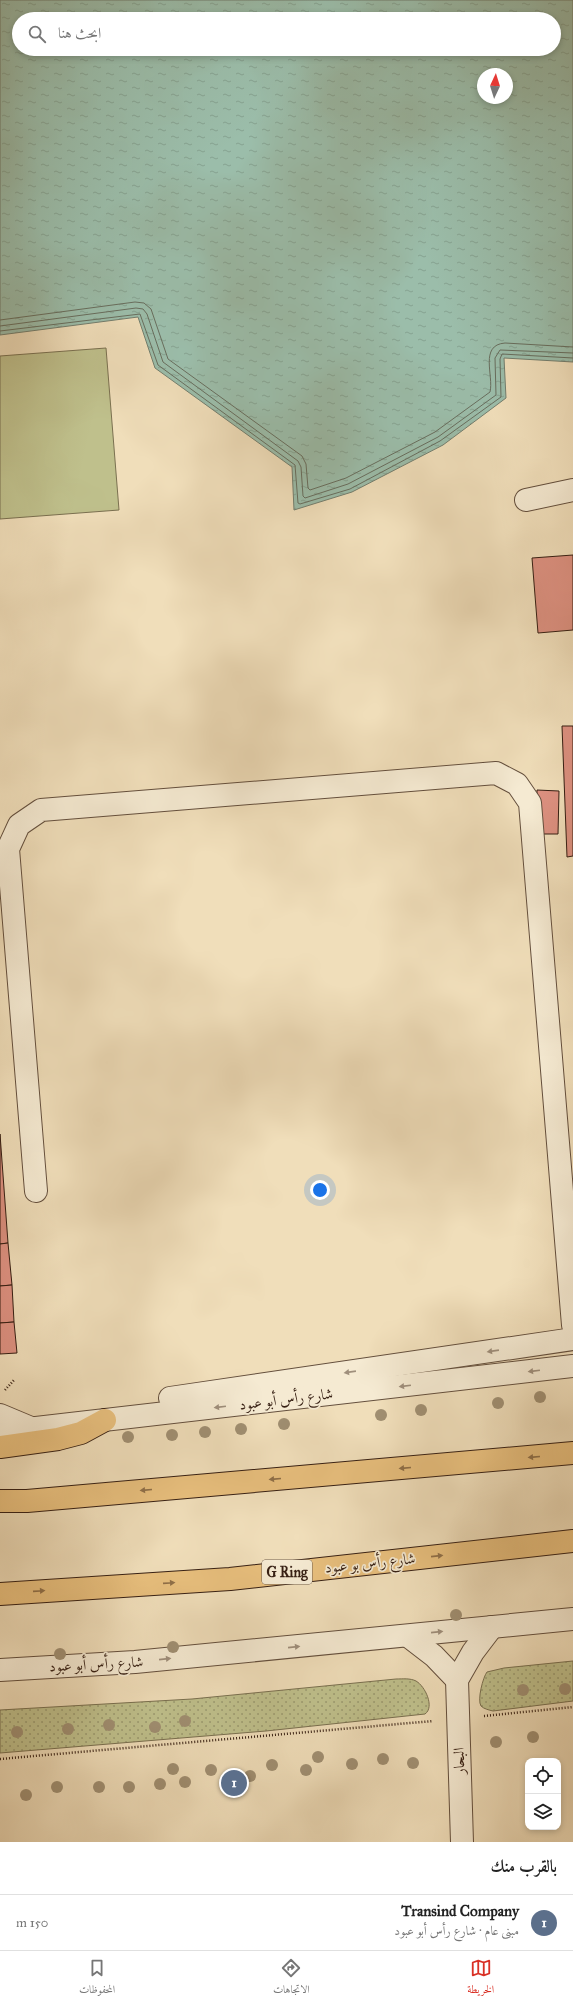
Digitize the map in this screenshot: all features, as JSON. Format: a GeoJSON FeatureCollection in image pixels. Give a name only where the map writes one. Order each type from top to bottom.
{"type":"FeatureCollection","features":[{"type":"Feature","properties":{"kind":"highway"},"geometry":{"type":"LineString","coordinates":[[0,1447],[58,1440],[81,1433],[105,1420]]}},
{"type":"Feature","properties":{"kind":"highway"},"geometry":{"type":"LineString","coordinates":[[0,1501],[27,1501],[573,1453]]}},
{"type":"Feature","properties":{"kind":"highway","name":"شارع رأس بو عبود"},"geometry":{"type":"LineString","coordinates":[[0,1594],[230,1578],[573,1541]]}},
{"type":"Feature","properties":{"kind":"street"},"geometry":{"type":"LineString","coordinates":[[526,500],[573,490]]}},
{"type":"Feature","properties":{"kind":"street"},"geometry":{"type":"LineString","coordinates":[[36,1191],[8,849],[19,825],[40,810],[496,773],[517,784],[530,803],[573,1325]]}},
{"type":"Feature","properties":{"kind":"street"},"geometry":{"type":"LineString","coordinates":[[105,1420],[140,1406],[163,1399],[573,1339]]}},
{"type":"Feature","properties":{"kind":"street","name":"شارع رأس أبو عبود"},"geometry":{"type":"LineString","coordinates":[[0,1432],[573,1366]]}},
{"type":"Feature","properties":{"kind":"street"},"geometry":{"type":"LineString","coordinates":[[0,1415],[34,1429]]}},
{"type":"Feature","properties":{"kind":"street","name":"شارع رأس أبو عبود"},"geometry":{"type":"LineString","coordinates":[[0,1670],[135,1662],[573,1619]]}},
{"type":"Feature","properties":{"kind":"street","name":"البحار"},"geometry":{"type":"LineString","coordinates":[[462,1842],[457,1719],[457,1680],[473,1652],[492,1627]]}},
{"type":"Feature","properties":{"kind":"street"},"geometry":{"type":"LineString","coordinates":[[408,1636],[434,1656],[457,1680]]}},
{"type":"Feature","properties":{"kind":"path"},"geometry":{"type":"LineString","coordinates":[[0,1394],[14,1380]]}},
{"type":"Feature","properties":{"kind":"path"},"geometry":{"type":"LineString","coordinates":[[0,1759],[457,1719],[573,1707]]}},
{"type":"Feature","properties":{"kind":"green space"},"geometry":{"type":"Polygon","coordinates":[[[106,348],[119,510],[0,519],[0,356],[106,348]]]}},
{"type":"Feature","properties":{"kind":"green space"},"geometry":{"type":"Polygon","coordinates":[[[573,1661],[573,1701],[493,1711],[485,1709],[481,1706],[481,1689],[487,1672],[504,1668],[573,1661]]]}},
{"type":"Feature","properties":{"kind":"green space"},"geometry":{"type":"Polygon","coordinates":[[[396,1679],[414,1680],[423,1687],[429,1702],[428,1711],[425,1714],[266,1731],[0,1753],[0,1710],[192,1699],[396,1679]]]}},
{"type":"Feature","properties":{"kind":"water"},"geometry":{"type":"Polygon","coordinates":[[[0,0],[573,0],[573,362],[504,358],[506,398],[443,445],[352,492],[294,510],[292,467],[155,368],[138,317],[0,335],[0,0]]]}},
{"type":"Feature","properties":{"kind":"building"},"geometry":{"type":"Polygon","coordinates":[[[573,555],[573,630],[538,633],[532,558],[573,555]]]}},
{"type":"Feature","properties":{"kind":"building"},"geometry":{"type":"Polygon","coordinates":[[[562,726],[573,726],[573,856],[567,857],[562,726]]]}},
{"type":"Feature","properties":{"kind":"building"},"geometry":{"type":"Polygon","coordinates":[[[537,790],[559,791],[558,834],[536,834],[537,790]]]}},
{"type":"Feature","properties":{"kind":"building"},"geometry":{"type":"Polygon","coordinates":[[[0,1134],[8,1243],[0,1244],[0,1134]]]}},
{"type":"Feature","properties":{"kind":"building"},"geometry":{"type":"Polygon","coordinates":[[[8,1243],[12,1285],[0,1286],[0,1244],[8,1243]]]}},
{"type":"Feature","properties":{"kind":"building"},"geometry":{"type":"Polygon","coordinates":[[[12,1285],[14,1322],[0,1323],[0,1286],[12,1285]]]}},
{"type":"Feature","properties":{"kind":"building"},"geometry":{"type":"Polygon","coordinates":[[[14,1322],[17,1353],[0,1354],[0,1323],[14,1322]]]}},
{"type":"Feature","properties":{"kind":"place","name":"Transind Company"},"geometry":{"type":"Point","coordinates":[234,1783]}}]}
